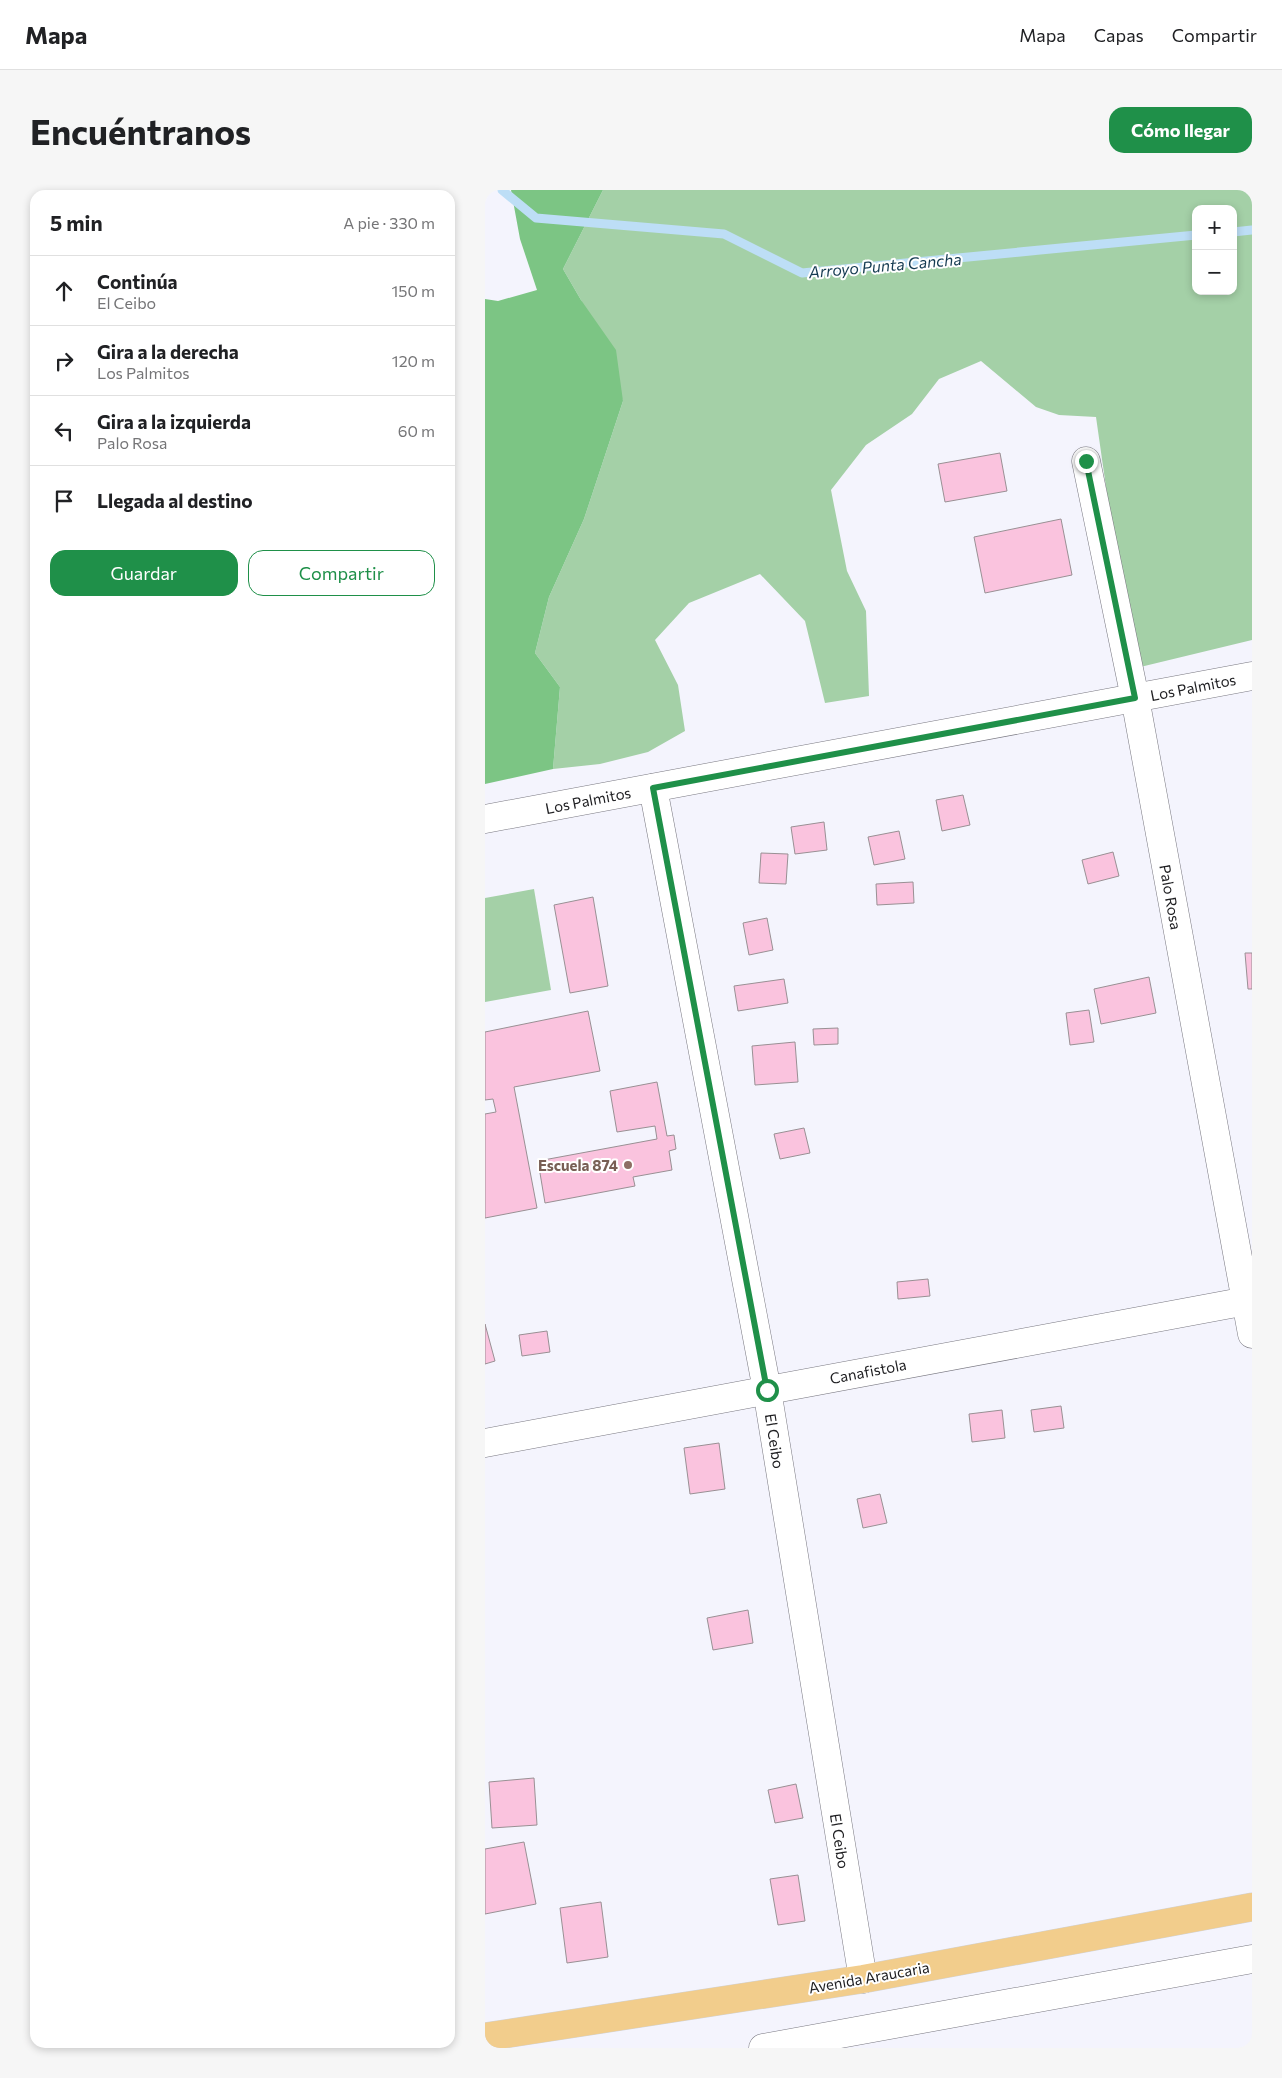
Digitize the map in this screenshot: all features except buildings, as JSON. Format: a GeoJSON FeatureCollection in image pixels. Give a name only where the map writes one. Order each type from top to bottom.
{"type":"FeatureCollection","features":[{"type":"Feature","properties":{"kind":"main road","name":"Avenida Araucaria"},"geometry":{"type":"LineString","coordinates":[[485,2037],[863,1979],[1252,1907]]}},
{"type":"Feature","properties":{"kind":"street","name":"Palo Rosa"},"geometry":{"type":"LineString","coordinates":[[1086,461],[1135,698],[1249,1301],[1252,1334]]}},
{"type":"Feature","properties":{"kind":"street","name":"Los Palmitos"},"geometry":{"type":"LineString","coordinates":[[485,819],[1252,676]]}},
{"type":"Feature","properties":{"kind":"street","name":"El Ceibo"},"geometry":{"type":"LineString","coordinates":[[653,788],[767,1390],[863,1979]]}},
{"type":"Feature","properties":{"kind":"street","name":"Canafistola"},"geometry":{"type":"LineString","coordinates":[[485,1443],[1249,1301]]}},
{"type":"Feature","properties":{"kind":"street"},"geometry":{"type":"LineString","coordinates":[[763,2048],[1252,1959]]}},
{"type":"Feature","properties":{"kind":"green space"},"geometry":{"type":"Polygon","coordinates":[[[511,190],[603,190],[563,269],[581,300],[616,350],[623,401],[584,519],[549,597],[535,653],[560,687],[553,769],[485,784],[485,299],[498,301],[537,290],[520,239],[511,190]]]}},
{"type":"Feature","properties":{"kind":"green space"},"geometry":{"type":"Polygon","coordinates":[[[603,190],[1252,190],[1252,640],[1132,669],[1096,417],[1059,415],[1036,407],[981,361],[939,379],[912,414],[866,445],[831,490],[847,571],[866,611],[869,696],[825,703],[805,621],[760,574],[689,603],[655,640],[678,685],[685,731],[648,752],[600,764],[553,769],[560,687],[535,653],[549,597],[584,519],[623,401],[581,300],[563,269],[603,190]]]}},
{"type":"Feature","properties":{"kind":"green space"},"geometry":{"type":"Polygon","coordinates":[[[534,889],[551,990],[485,1002],[485,898],[534,889]]]}},
{"type":"Feature","properties":{"kind":"waterway","name":"Arroyo Punta Cancha"},"geometry":{"type":"LineString","coordinates":[[502,190],[536,218],[724,234],[802,273],[1192,235]]}},
{"type":"Feature","properties":{"kind":"waterway","name":"Arroyo Punta Cancha"},"geometry":{"type":"LineString","coordinates":[[1237,232],[1252,230]]}},
{"type":"Feature","properties":{"kind":"place","name":"Escuela 874"},"geometry":{"type":"Point","coordinates":[628,1165]}},
{"type":"Feature","properties":{"kind":"route"},"geometry":{"type":"LineString","coordinates":[[767,1390],[653,788],[1135,698],[1086,461]]}}]}
